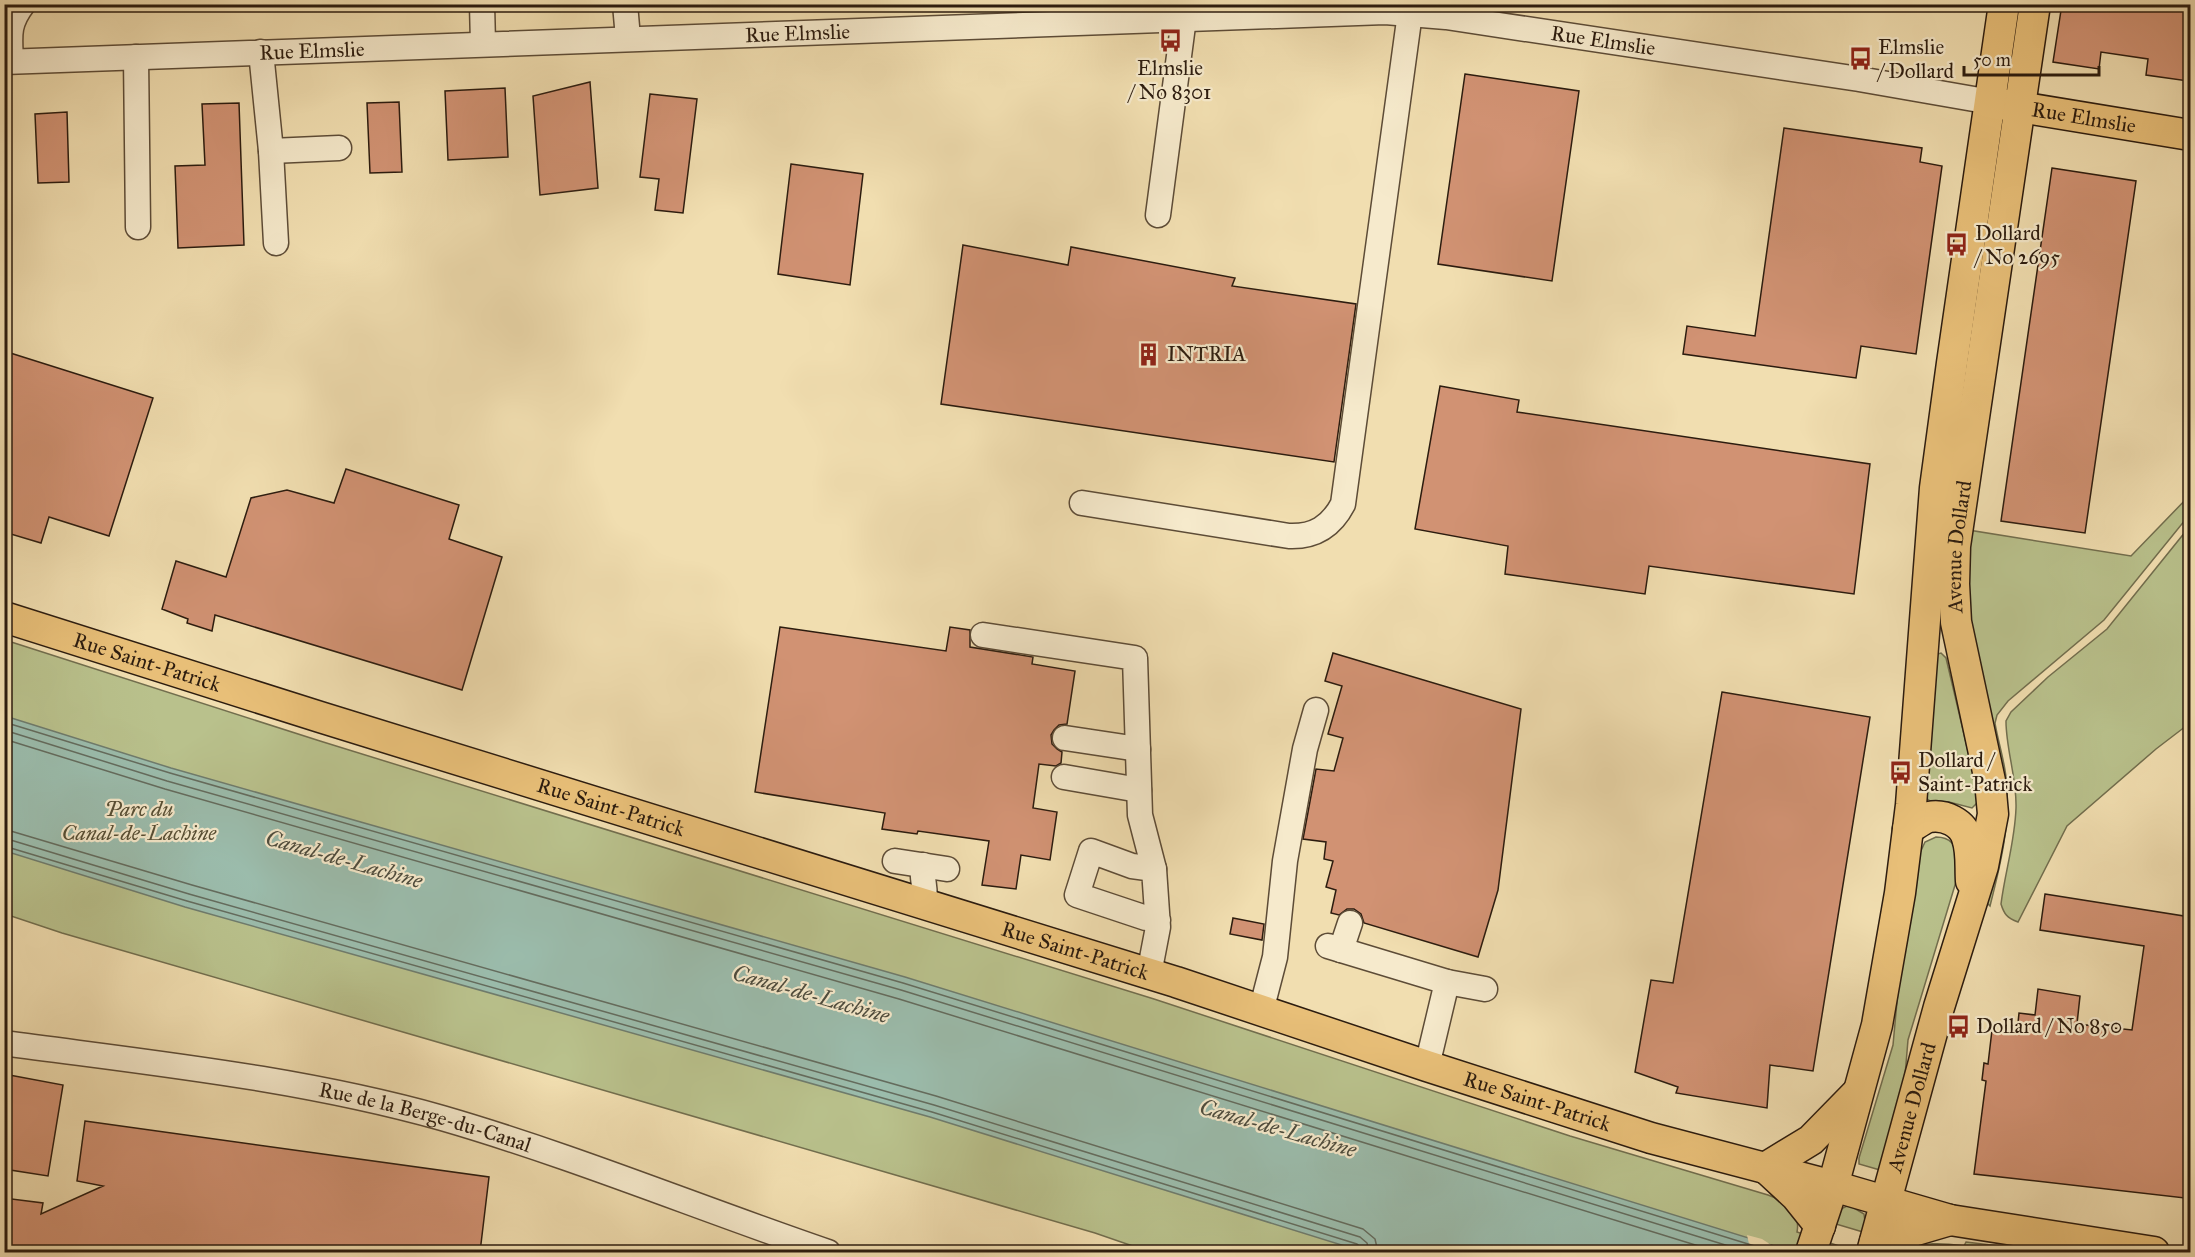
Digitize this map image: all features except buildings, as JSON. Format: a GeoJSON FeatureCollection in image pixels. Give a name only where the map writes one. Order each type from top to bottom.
{"type":"FeatureCollection","features":[{"type":"Feature","properties":{"kind":"main road","name":"Avenue Dollard"},"geometry":{"type":"LineString","coordinates":[[1816,1239],[1833,1186],[1882,1002],[1900,893],[1908,829],[1937,478],[2004,4]]}},
{"type":"Feature","properties":{"kind":"main road","name":"Avenue Dollard"},"geometry":{"type":"LineString","coordinates":[[1874,1247],[1940,1007],[1990,837],[1992,797],[1956,622],[1955,546],[2035,4]]}},
{"type":"Feature","properties":{"kind":"main road","name":"Rue Elmslie"},"geometry":{"type":"LineString","coordinates":[[1991,102],[2190,135]]}},
{"type":"Feature","properties":{"kind":"main road","name":"Rue Saint-Patrick"},"geometry":{"type":"LineString","coordinates":[[4,617],[254,697],[1149,974],[1651,1138],[1833,1186],[1950,1220],[2154,1252]]}},
{"type":"Feature","properties":{"kind":"main road"},"geometry":{"type":"LineString","coordinates":[[1908,829],[1923,819],[1938,817],[1952,821],[1964,830],[1969,845],[1972,902]]}},
{"type":"Feature","properties":{"kind":"main road"},"geometry":{"type":"LineString","coordinates":[[1816,1239],[1796,1196],[1765,1168],[1810,1140],[1860,1089]]}},
{"type":"Feature","properties":{"kind":"main road"},"geometry":{"type":"LineString","coordinates":[[1874,1247],[1950,1220]]}},
{"type":"Feature","properties":{"kind":"street"},"geometry":{"type":"LineString","coordinates":[[8,62],[12,20],[23,4]]}},
{"type":"Feature","properties":{"kind":"street"},"geometry":{"type":"LineString","coordinates":[[482,4],[483,44]]}},
{"type":"Feature","properties":{"kind":"street"},"geometry":{"type":"LineString","coordinates":[[625,4],[628,38]]}},
{"type":"Feature","properties":{"kind":"street","name":"Rue Elmslie"},"geometry":{"type":"LineString","coordinates":[[8,62],[1346,12],[1410,13],[1839,76],[1991,102]]}},
{"type":"Feature","properties":{"kind":"street"},"geometry":{"type":"LineString","coordinates":[[1082,503],[1295,537],[1313,534],[1327,526],[1337,516],[1343,504],[1410,13]]}},
{"type":"Feature","properties":{"kind":"street"},"geometry":{"type":"LineString","coordinates":[[1158,214],[1184,18]]}},
{"type":"Feature","properties":{"kind":"street"},"geometry":{"type":"LineString","coordinates":[[261,52],[271,151],[276,243]]}},
{"type":"Feature","properties":{"kind":"street"},"geometry":{"type":"LineString","coordinates":[[136,57],[138,226]]}},
{"type":"Feature","properties":{"kind":"street"},"geometry":{"type":"LineString","coordinates":[[271,151],[339,148]]}},
{"type":"Feature","properties":{"kind":"street"},"geometry":{"type":"LineString","coordinates":[[983,635],[1135,658],[1140,815],[1154,869],[1158,920],[1158,934],[1149,974]]}},
{"type":"Feature","properties":{"kind":"street"},"geometry":{"type":"LineString","coordinates":[[1262,1011],[1275,957],[1289,838],[1305,749],[1316,710]]}},
{"type":"Feature","properties":{"kind":"street"},"geometry":{"type":"LineString","coordinates":[[1065,738],[1138,749]]}},
{"type":"Feature","properties":{"kind":"street"},"geometry":{"type":"LineString","coordinates":[[1064,777],[1139,790]]}},
{"type":"Feature","properties":{"kind":"street"},"geometry":{"type":"LineString","coordinates":[[1154,869],[1132,866],[1091,851],[1077,895],[1158,920]]}},
{"type":"Feature","properties":{"kind":"street"},"geometry":{"type":"LineString","coordinates":[[895,861],[947,869]]}},
{"type":"Feature","properties":{"kind":"street"},"geometry":{"type":"LineString","coordinates":[[923,865],[922,873],[926,892],[924,904]]}},
{"type":"Feature","properties":{"kind":"street"},"geometry":{"type":"LineString","coordinates":[[1350,923],[1334,948],[1447,982],[1485,989]]}},
{"type":"Feature","properties":{"kind":"street"},"geometry":{"type":"LineString","coordinates":[[1427,1066],[1447,982]]}},
{"type":"Feature","properties":{"kind":"street","name":"Rue de la Berge-du-Canal"},"geometry":{"type":"LineString","coordinates":[[4,1043],[272,1080],[416,1112],[582,1163],[790,1246],[828,1252]]}},
{"type":"Feature","properties":{"kind":"green space"},"geometry":{"type":"Polygon","coordinates":[[[2190,495],[2190,514],[2104,620],[2008,701],[1997,715],[1995,723],[2005,770],[2007,810],[2001,858],[1990,906],[1987,903],[1966,607],[1968,530],[2131,556],[2190,495]]]}},
{"type":"Feature","properties":{"kind":"green space"},"geometry":{"type":"Polygon","coordinates":[[[2190,526],[2190,723],[2156,749],[2067,826],[2018,922],[2006,915],[2001,904],[2016,808],[2006,721],[2011,712],[2048,677],[2107,629],[2190,526]]]}},
{"type":"Feature","properties":{"kind":"green space","name":"Parc du Canal-de-Lachine"},"geometry":{"type":"Polygon","coordinates":[[[5,640],[320,741],[1154,999],[1570,1136],[1768,1195],[1786,1204],[1794,1213],[1797,1218],[1797,1232],[1857,1252],[1150,1252],[1095,1233],[62,933],[5,914],[5,640]]]}},
{"type":"Feature","properties":{"kind":"green space"},"geometry":{"type":"Polygon","coordinates":[[[1941,653],[1946,658],[1979,798],[1972,808],[1949,802],[1930,801],[1924,796],[1934,655],[1941,653]]]}},
{"type":"Feature","properties":{"kind":"green space"},"geometry":{"type":"Polygon","coordinates":[[[1936,837],[1950,841],[1962,862],[1908,1040],[1903,1099],[1880,1170],[1859,1164],[1859,1158],[1893,1045],[1903,937],[1920,853],[1925,842],[1936,837]]]}},
{"type":"Feature","properties":{"kind":"green space"},"geometry":{"type":"Polygon","coordinates":[[[1849,1205],[1864,1214],[1863,1232],[1836,1224],[1841,1209],[1849,1205]]]}},
{"type":"Feature","properties":{"kind":"green space"},"geometry":{"type":"Polygon","coordinates":[[[1966,1242],[2048,1252],[1902,1252],[1925,1244],[1964,1246],[1966,1242]]]}},
{"type":"Feature","properties":{"kind":"water","name":"Canal-de-Lachine"},"geometry":{"type":"Polygon","coordinates":[[[5,716],[171,768],[905,977],[1794,1252],[1364,1252],[930,1117],[185,907],[5,851],[5,716]]]}},
{"type":"Feature","properties":{"kind":"pier"},"geometry":{"type":"Polygon","coordinates":[[[1747,1235],[1762,1239],[1782,1252],[1758,1252],[1749,1244],[1747,1235]]]}},
{"type":"Feature","properties":{"kind":"place","name":"Elmslie / No 8301"},"geometry":{"type":"Point","coordinates":[1170,40]}},
{"type":"Feature","properties":{"kind":"place","name":"Elmslie / Dollard"},"geometry":{"type":"Point","coordinates":[1860,59]}},
{"type":"Feature","properties":{"kind":"place","name":"Dollard / No 2695"},"geometry":{"type":"Point","coordinates":[1957,245]}},
{"type":"Feature","properties":{"kind":"place","name":"INTRIA"},"geometry":{"type":"Point","coordinates":[1149,354]}},
{"type":"Feature","properties":{"kind":"place","name":"Dollard / Saint-Patrick"},"geometry":{"type":"Point","coordinates":[1900,772]}},
{"type":"Feature","properties":{"kind":"place","name":"Dollard / No 850"},"geometry":{"type":"Point","coordinates":[1958,1026]}}]}
